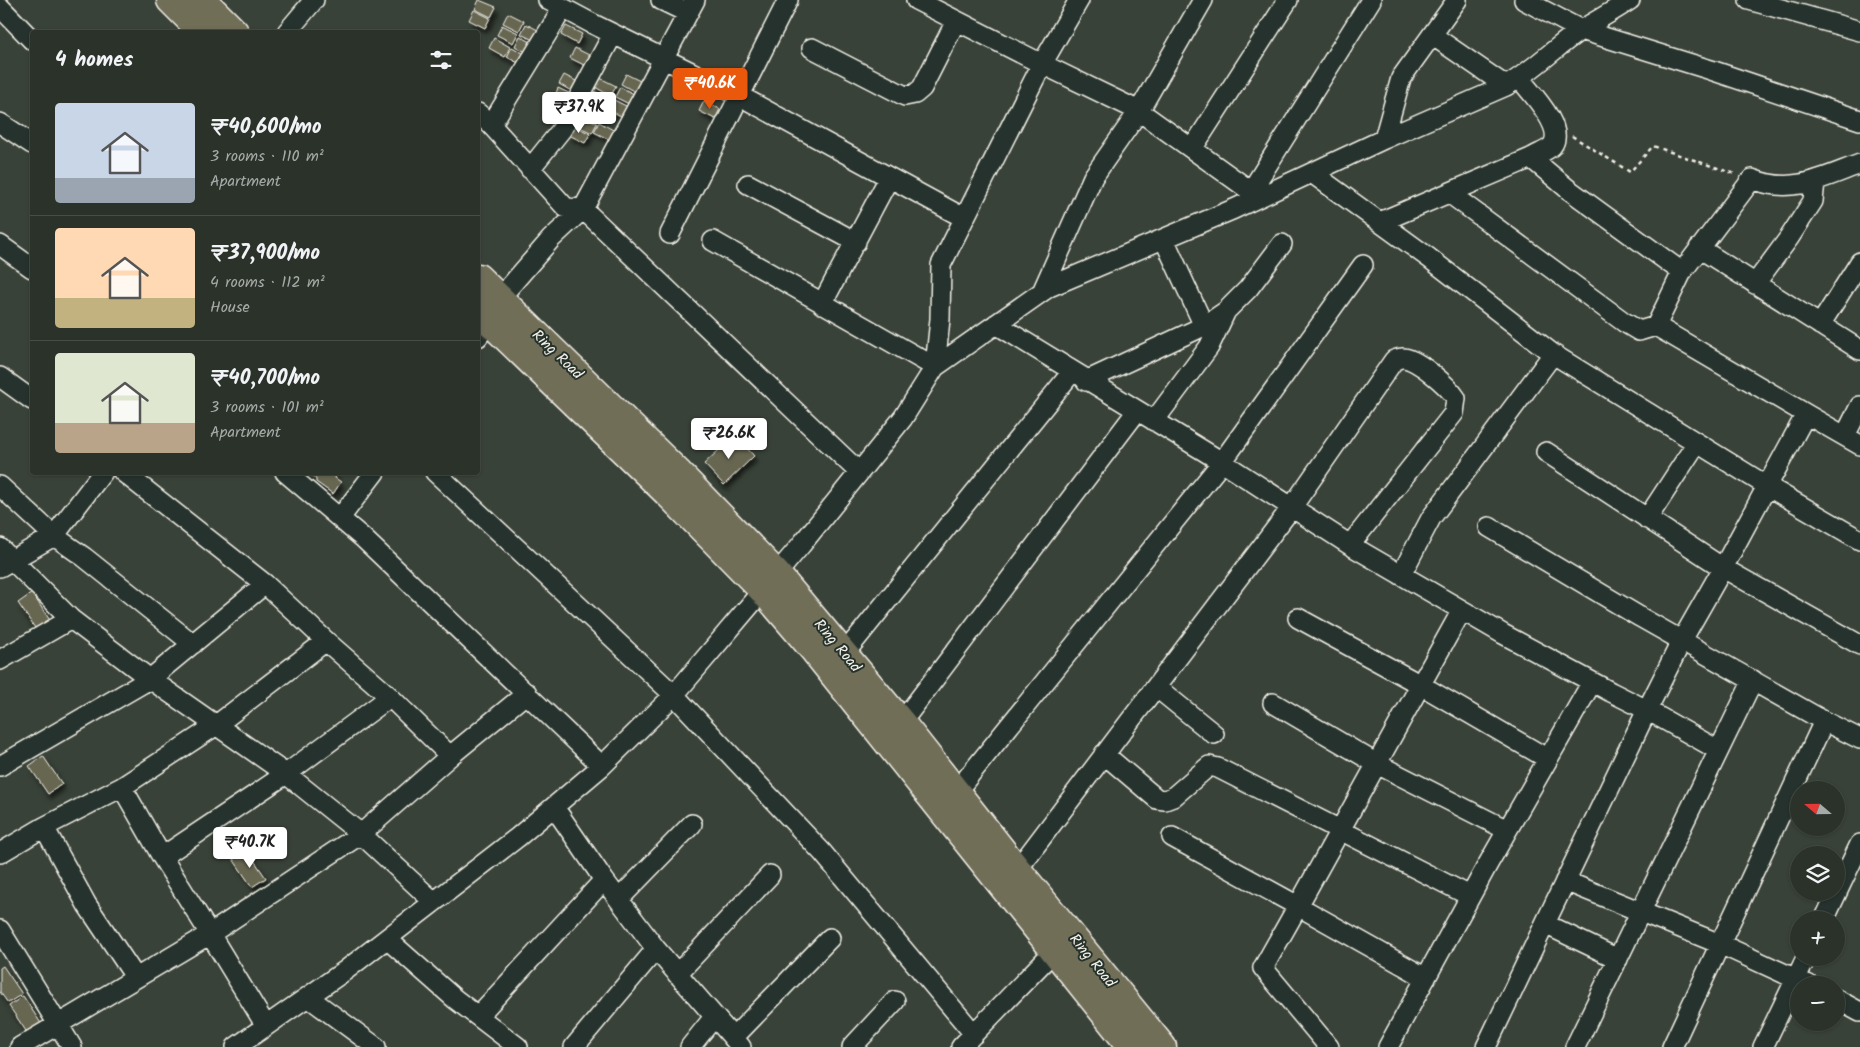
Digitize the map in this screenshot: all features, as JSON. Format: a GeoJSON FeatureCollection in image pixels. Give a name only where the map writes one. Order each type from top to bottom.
{"type":"FeatureCollection","features":[{"type":"Feature","properties":{"kind":"highway"},"geometry":{"type":"LineString","coordinates":[[171,0],[201,30]]}},
{"type":"Feature","properties":{"kind":"highway"},"geometry":{"type":"LineString","coordinates":[[202,0],[232,30]]}},
{"type":"Feature","properties":{"kind":"highway","name":"Ring Road"},"geometry":{"type":"LineString","coordinates":[[480,288],[486,317],[668,493],[770,582],[844,654],[901,722],[1017,870],[1162,1047]]}},
{"type":"Feature","properties":{"kind":"highway","name":"Ring Road"},"geometry":{"type":"LineString","coordinates":[[770,582],[821,659],[1132,1047]]}},
{"type":"Feature","properties":{"kind":"street"},"geometry":{"type":"LineString","coordinates":[[289,30],[314,0]]}},
{"type":"Feature","properties":{"kind":"street"},"geometry":{"type":"LineString","coordinates":[[486,317],[551,239],[583,209],[691,7],[661,0]]}},
{"type":"Feature","properties":{"kind":"street"},"geometry":{"type":"LineString","coordinates":[[670,234],[788,0]]}},
{"type":"Feature","properties":{"kind":"street"},"geometry":{"type":"LineString","coordinates":[[916,0],[939,5],[956,21],[1139,111],[1255,194]]}},
{"type":"Feature","properties":{"kind":"street"},"geometry":{"type":"LineString","coordinates":[[936,367],[940,319],[941,265],[1042,64],[1080,0]]}},
{"type":"Feature","properties":{"kind":"street"},"geometry":{"type":"LineString","coordinates":[[1042,292],[1093,177],[1139,111],[1203,0]]}},
{"type":"Feature","properties":{"kind":"street"},"geometry":{"type":"LineString","coordinates":[[1192,149],[1288,0]]}},
{"type":"Feature","properties":{"kind":"street"},"geometry":{"type":"LineString","coordinates":[[1255,194],[1371,0]]}},
{"type":"Feature","properties":{"kind":"street"},"geometry":{"type":"LineString","coordinates":[[1384,139],[1401,78],[1457,0]]}},
{"type":"Feature","properties":{"kind":"street"},"geometry":{"type":"LineString","coordinates":[[1524,0],[1581,30],[1711,70],[1860,120]]}},
{"type":"Feature","properties":{"kind":"street"},"geometry":{"type":"LineString","coordinates":[[236,1047],[308,997],[434,902],[554,807],[602,766],[674,695],[770,582],[903,418],[936,367],[1049,287],[1164,239],[1255,194],[1312,173],[1384,139],[1513,83],[1581,30],[1615,11],[1630,0]]}},
{"type":"Feature","properties":{"kind":"street"},"geometry":{"type":"LineString","coordinates":[[1749,0],[1787,4],[1860,31]]}},
{"type":"Feature","properties":{"kind":"street"},"geometry":{"type":"LineString","coordinates":[[859,472],[583,209],[566,208],[484,119],[556,4],[612,34],[740,96],[964,218]]}},
{"type":"Feature","properties":{"kind":"street"},"geometry":{"type":"LineString","coordinates":[[0,7],[30,38]]}},
{"type":"Feature","properties":{"kind":"street"},"geometry":{"type":"LineString","coordinates":[[812,48],[905,96],[915,94],[922,88],[956,21]]}},
{"type":"Feature","properties":{"kind":"street"},"geometry":{"type":"LineString","coordinates":[[530,169],[562,128],[612,34]]}},
{"type":"Feature","properties":{"kind":"street"},"geometry":{"type":"LineString","coordinates":[[1380,222],[1531,158],[1552,146],[1555,138],[1554,125],[1513,83],[1432,35]]}},
{"type":"Feature","properties":{"kind":"street"},"geometry":{"type":"LineString","coordinates":[[0,122],[30,143]]}},
{"type":"Feature","properties":{"kind":"street"},"geometry":{"type":"LineString","coordinates":[[1531,158],[1568,189],[1682,272]]}},
{"type":"Feature","properties":{"kind":"street"},"geometry":{"type":"LineString","coordinates":[[1449,193],[1624,322],[1640,331],[1656,326],[1682,272],[1752,179],[1766,185],[1783,187],[1815,181],[1860,164]]}},
{"type":"Feature","properties":{"kind":"street"},"geometry":{"type":"LineString","coordinates":[[1312,173],[1429,258],[1553,354],[1696,444],[1860,540]]}},
{"type":"Feature","properties":{"kind":"street"},"geometry":{"type":"LineString","coordinates":[[822,304],[889,178]]}},
{"type":"Feature","properties":{"kind":"street"},"geometry":{"type":"LineString","coordinates":[[1755,284],[1790,238],[1813,201],[1815,181]]}},
{"type":"Feature","properties":{"kind":"street"},"geometry":{"type":"LineString","coordinates":[[748,184],[856,242]]}},
{"type":"Feature","properties":{"kind":"street"},"geometry":{"type":"LineString","coordinates":[[1164,239],[1204,326]]}},
{"type":"Feature","properties":{"kind":"street"},"geometry":{"type":"LineString","coordinates":[[713,242],[936,367]]}},
{"type":"Feature","properties":{"kind":"street"},"geometry":{"type":"LineString","coordinates":[[844,654],[1079,376],[1204,326],[1226,311],[1248,289],[1282,244]]}},
{"type":"Feature","properties":{"kind":"street"},"geometry":{"type":"LineString","coordinates":[[0,245],[30,263]]}},
{"type":"Feature","properties":{"kind":"street"},"geometry":{"type":"LineString","coordinates":[[1699,248],[1860,350]]}},
{"type":"Feature","properties":{"kind":"street"},"geometry":{"type":"LineString","coordinates":[[1820,325],[1860,262]]}},
{"type":"Feature","properties":{"kind":"street"},"geometry":{"type":"LineString","coordinates":[[956,792],[1222,462],[1363,265]]}},
{"type":"Feature","properties":{"kind":"street"},"geometry":{"type":"LineString","coordinates":[[1154,421],[1208,347],[1226,311]]}},
{"type":"Feature","properties":{"kind":"street"},"geometry":{"type":"LineString","coordinates":[[996,324],[1222,462],[1350,545],[1462,610],[1718,750]]}},
{"type":"Feature","properties":{"kind":"street"},"geometry":{"type":"LineString","coordinates":[[1656,326],[1852,440],[1860,406]]}},
{"type":"Feature","properties":{"kind":"street"},"geometry":{"type":"LineString","coordinates":[[1401,575],[1432,518],[1553,354]]}},
{"type":"Feature","properties":{"kind":"street"},"geometry":{"type":"LineString","coordinates":[[1017,870],[1292,507],[1394,360],[1408,359],[1430,372],[1449,387],[1456,398],[1454,413],[1350,545]]}},
{"type":"Feature","properties":{"kind":"street"},"geometry":{"type":"LineString","coordinates":[[0,376],[30,398]]}},
{"type":"Feature","properties":{"kind":"street"},"geometry":{"type":"LineString","coordinates":[[901,722],[1137,411]]}},
{"type":"Feature","properties":{"kind":"street"},"geometry":{"type":"LineString","coordinates":[[1486,1047],[1682,640],[1806,414]]}},
{"type":"Feature","properties":{"kind":"street"},"geometry":{"type":"LineString","coordinates":[[1647,519],[1696,444]]}},
{"type":"Feature","properties":{"kind":"street"},"geometry":{"type":"LineString","coordinates":[[1546,452],[1723,568],[1860,645]]}},
{"type":"Feature","properties":{"kind":"street"},"geometry":{"type":"LineString","coordinates":[[101,475],[54,536],[4,558],[71,619],[150,680],[286,774],[361,834],[434,902]]}},
{"type":"Feature","properties":{"kind":"street"},"geometry":{"type":"LineString","coordinates":[[127,475],[265,584],[390,697],[450,756]]}},
{"type":"Feature","properties":{"kind":"street"},"geometry":{"type":"LineString","coordinates":[[289,475],[368,542],[602,766]]}},
{"type":"Feature","properties":{"kind":"street"},"geometry":{"type":"LineString","coordinates":[[438,475],[674,695],[822,852],[968,1040],[1054,950]]}},
{"type":"Feature","properties":{"kind":"street"},"geometry":{"type":"LineString","coordinates":[[340,518],[365,477]]}},
{"type":"Feature","properties":{"kind":"street"},"geometry":{"type":"LineString","coordinates":[[0,486],[54,536],[84,557],[193,644]]}},
{"type":"Feature","properties":{"kind":"street"},"geometry":{"type":"LineString","coordinates":[[1489,526],[1597,593],[1824,721],[1860,738]]}},
{"type":"Feature","properties":{"kind":"street"},"geometry":{"type":"LineString","coordinates":[[0,766],[150,680],[265,584]]}},
{"type":"Feature","properties":{"kind":"street"},"geometry":{"type":"LineString","coordinates":[[1329,1047],[1263,968],[1377,764],[1419,684],[1462,610]]}},
{"type":"Feature","properties":{"kind":"street"},"geometry":{"type":"LineString","coordinates":[[1298,618],[1419,684],[1548,759]]}},
{"type":"Feature","properties":{"kind":"street"},"geometry":{"type":"LineString","coordinates":[[0,660],[71,619]]}},
{"type":"Feature","properties":{"kind":"street"},"geometry":{"type":"LineString","coordinates":[[0,854],[44,827],[122,787],[215,726],[326,641]]}},
{"type":"Feature","properties":{"kind":"street"},"geometry":{"type":"LineString","coordinates":[[1575,1047],[1753,680]]}},
{"type":"Feature","properties":{"kind":"street"},"geometry":{"type":"LineString","coordinates":[[1388,1047],[1470,896],[1592,682]]}},
{"type":"Feature","properties":{"kind":"street"},"geometry":{"type":"LineString","coordinates":[[1156,687],[1214,734]]}},
{"type":"Feature","properties":{"kind":"street"},"geometry":{"type":"LineString","coordinates":[[20,1047],[210,934],[361,834],[450,756],[527,693]]}},
{"type":"Feature","properties":{"kind":"street"},"geometry":{"type":"LineString","coordinates":[[162,857],[286,774],[390,697]]}},
{"type":"Feature","properties":{"kind":"street"},"geometry":{"type":"LineString","coordinates":[[1273,704],[1377,764],[1507,830]]}},
{"type":"Feature","properties":{"kind":"street"},"geometry":{"type":"LineString","coordinates":[[1672,1047],[1824,721]]}},
{"type":"Feature","properties":{"kind":"street"},"geometry":{"type":"LineString","coordinates":[[1104,754],[1157,799],[1165,800],[1172,797],[1208,766],[1218,768],[1470,896]]}},
{"type":"Feature","properties":{"kind":"street"},"geometry":{"type":"LineString","coordinates":[[122,787],[162,857],[266,1026]]}},
{"type":"Feature","properties":{"kind":"street"},"geometry":{"type":"LineString","coordinates":[[554,807],[604,880],[656,949],[737,1042],[830,938]]}},
{"type":"Feature","properties":{"kind":"street"},"geometry":{"type":"LineString","coordinates":[[619,900],[692,824]]}},
{"type":"Feature","properties":{"kind":"street"},"geometry":{"type":"LineString","coordinates":[[44,827],[87,905],[136,978]]}},
{"type":"Feature","properties":{"kind":"street"},"geometry":{"type":"LineString","coordinates":[[1172,837],[1426,978]]}},
{"type":"Feature","properties":{"kind":"street"},"geometry":{"type":"LineString","coordinates":[[1828,911],[1860,844]]}},
{"type":"Feature","properties":{"kind":"street"},"geometry":{"type":"LineString","coordinates":[[676,974],[770,875]]}},
{"type":"Feature","properties":{"kind":"street"},"geometry":{"type":"LineString","coordinates":[[478,1016],[604,880]]}},
{"type":"Feature","properties":{"kind":"street"},"geometry":{"type":"LineString","coordinates":[[1565,882],[1720,944],[1792,976]]}},
{"type":"Feature","properties":{"kind":"street"},"geometry":{"type":"LineString","coordinates":[[1545,924],[1618,959]]}},
{"type":"Feature","properties":{"kind":"street"},"geometry":{"type":"LineString","coordinates":[[0,930],[7,959],[59,1024],[72,1047]]}},
{"type":"Feature","properties":{"kind":"street"},"geometry":{"type":"LineString","coordinates":[[387,938],[455,999],[518,1047]]}},
{"type":"Feature","properties":{"kind":"street"},"geometry":{"type":"LineString","coordinates":[[574,1047],[656,949]]}},
{"type":"Feature","properties":{"kind":"street"},"geometry":{"type":"LineString","coordinates":[[308,997],[376,1047]]}},
{"type":"Feature","properties":{"kind":"street"},"geometry":{"type":"LineString","coordinates":[[852,1047],[895,1001]]}},
{"type":"Feature","properties":{"kind":"street"},"geometry":{"type":"LineString","coordinates":[[1763,1047],[1790,1002]]}},
{"type":"Feature","properties":{"kind":"street"},"geometry":{"type":"LineString","coordinates":[[1845,1004],[1860,1012]]}},
{"type":"Feature","properties":{"kind":"street"},"geometry":{"type":"LineString","coordinates":[[690,1047],[714,1017]]}},
{"type":"Feature","properties":{"kind":"path"},"geometry":{"type":"LineString","coordinates":[[1554,125],[1630,172],[1653,146],[1752,179]]}},
{"type":"Feature","properties":{"kind":"building"},"geometry":{"type":"Polygon","coordinates":[[[479,0],[496,7],[491,17],[475,9],[479,0]]]}},
{"type":"Feature","properties":{"kind":"building"},"geometry":{"type":"Polygon","coordinates":[[[474,10],[490,18],[485,28],[469,20],[474,10]]]}},
{"type":"Feature","properties":{"kind":"building"},"geometry":{"type":"Polygon","coordinates":[[[508,13],[524,21],[519,31],[503,23],[508,13]]]}},
{"type":"Feature","properties":{"kind":"building"},"geometry":{"type":"Polygon","coordinates":[[[526,24],[542,32],[537,42],[521,34],[526,24]]]}},
{"type":"Feature","properties":{"kind":"building"},"geometry":{"type":"Polygon","coordinates":[[[502,25],[518,33],[513,43],[497,35],[502,25]]]}},
{"type":"Feature","properties":{"kind":"building"},"geometry":{"type":"Polygon","coordinates":[[[566,26],[582,34],[577,44],[561,35],[566,26]]]}},
{"type":"Feature","properties":{"kind":"building"},"geometry":{"type":"Polygon","coordinates":[[[520,36],[536,45],[531,55],[515,46],[520,36]]]}},
{"type":"Feature","properties":{"kind":"building"},"geometry":{"type":"Polygon","coordinates":[[[494,38],[510,47],[505,57],[489,48],[494,38]]]}},
{"type":"Feature","properties":{"kind":"building"},"geometry":{"type":"Polygon","coordinates":[[[512,47],[528,56],[524,66],[507,57],[512,47]]]}},
{"type":"Feature","properties":{"kind":"building"},"geometry":{"type":"Polygon","coordinates":[[[575,48],[591,56],[586,66],[570,58],[575,48]]]}},
{"type":"Feature","properties":{"kind":"building"},"geometry":{"type":"Polygon","coordinates":[[[626,74],[642,82],[637,93],[621,84],[626,74]]]}},
{"type":"Feature","properties":{"kind":"building"},"geometry":{"type":"Polygon","coordinates":[[[564,75],[580,83],[575,93],[559,84],[564,75]]]}},
{"type":"Feature","properties":{"kind":"building"},"geometry":{"type":"Polygon","coordinates":[[[600,78],[616,86],[611,96],[595,87],[600,78]]]}},
{"type":"Feature","properties":{"kind":"building"},"geometry":{"type":"Polygon","coordinates":[[[620,87],[636,95],[631,105],[615,97],[620,87]]]}},
{"type":"Feature","properties":{"kind":"building"},"geometry":{"type":"Polygon","coordinates":[[[558,88],[575,96],[570,106],[554,98],[558,88]]]}},
{"type":"Feature","properties":{"kind":"building"},"geometry":{"type":"Polygon","coordinates":[[[592,90],[609,99],[603,108],[587,100],[592,90]]]}},
{"type":"Feature","properties":{"kind":"building"},"geometry":{"type":"Polygon","coordinates":[[[549,98],[565,106],[560,116],[544,108],[549,98]]]}},
{"type":"Feature","properties":{"kind":"building"},"geometry":{"type":"Polygon","coordinates":[[[612,99],[628,107],[623,117],[607,109],[612,99]]]}},
{"type":"Feature","properties":{"kind":"building"},"geometry":{"type":"Polygon","coordinates":[[[704,101],[720,109],[715,119],[699,111],[704,101]]]}},
{"type":"Feature","properties":{"kind":"building"},"geometry":{"type":"Polygon","coordinates":[[[587,103],[604,111],[598,121],[582,113],[587,103]]]}},
{"type":"Feature","properties":{"kind":"building"},"geometry":{"type":"Polygon","coordinates":[[[581,115],[597,123],[592,133],[576,125],[581,115]]]}},
{"type":"Feature","properties":{"kind":"building"},"geometry":{"type":"Polygon","coordinates":[[[599,122],[615,131],[610,140],[594,132],[599,122]]]}},
{"type":"Feature","properties":{"kind":"building"},"geometry":{"type":"Polygon","coordinates":[[[574,125],[590,134],[585,143],[569,135],[574,125]]]}},
{"type":"Feature","properties":{"kind":"building"},"geometry":{"type":"Polygon","coordinates":[[[735,435],[754,456],[724,485],[704,464],[735,435]]]}},
{"type":"Feature","properties":{"kind":"building"},"geometry":{"type":"Polygon","coordinates":[[[311,475],[336,475],[335,478],[341,482],[333,494],[316,482],[316,479],[311,475]]]}},
{"type":"Feature","properties":{"kind":"building"},"geometry":{"type":"Polygon","coordinates":[[[32,593],[51,622],[37,631],[18,603],[32,593]]]}},
{"type":"Feature","properties":{"kind":"building"},"geometry":{"type":"Polygon","coordinates":[[[43,756],[62,784],[48,794],[29,766],[43,756]]]}},
{"type":"Feature","properties":{"kind":"building"},"geometry":{"type":"Polygon","coordinates":[[[247,850],[266,878],[252,887],[233,859],[247,850]]]}},
{"type":"Feature","properties":{"kind":"building"},"geometry":{"type":"Polygon","coordinates":[[[3,966],[22,994],[8,1003],[0,992],[0,968],[3,966]]]}},
{"type":"Feature","properties":{"kind":"building"},"geometry":{"type":"Polygon","coordinates":[[[23,996],[42,1025],[28,1034],[9,1006],[23,996]]]}}]}
